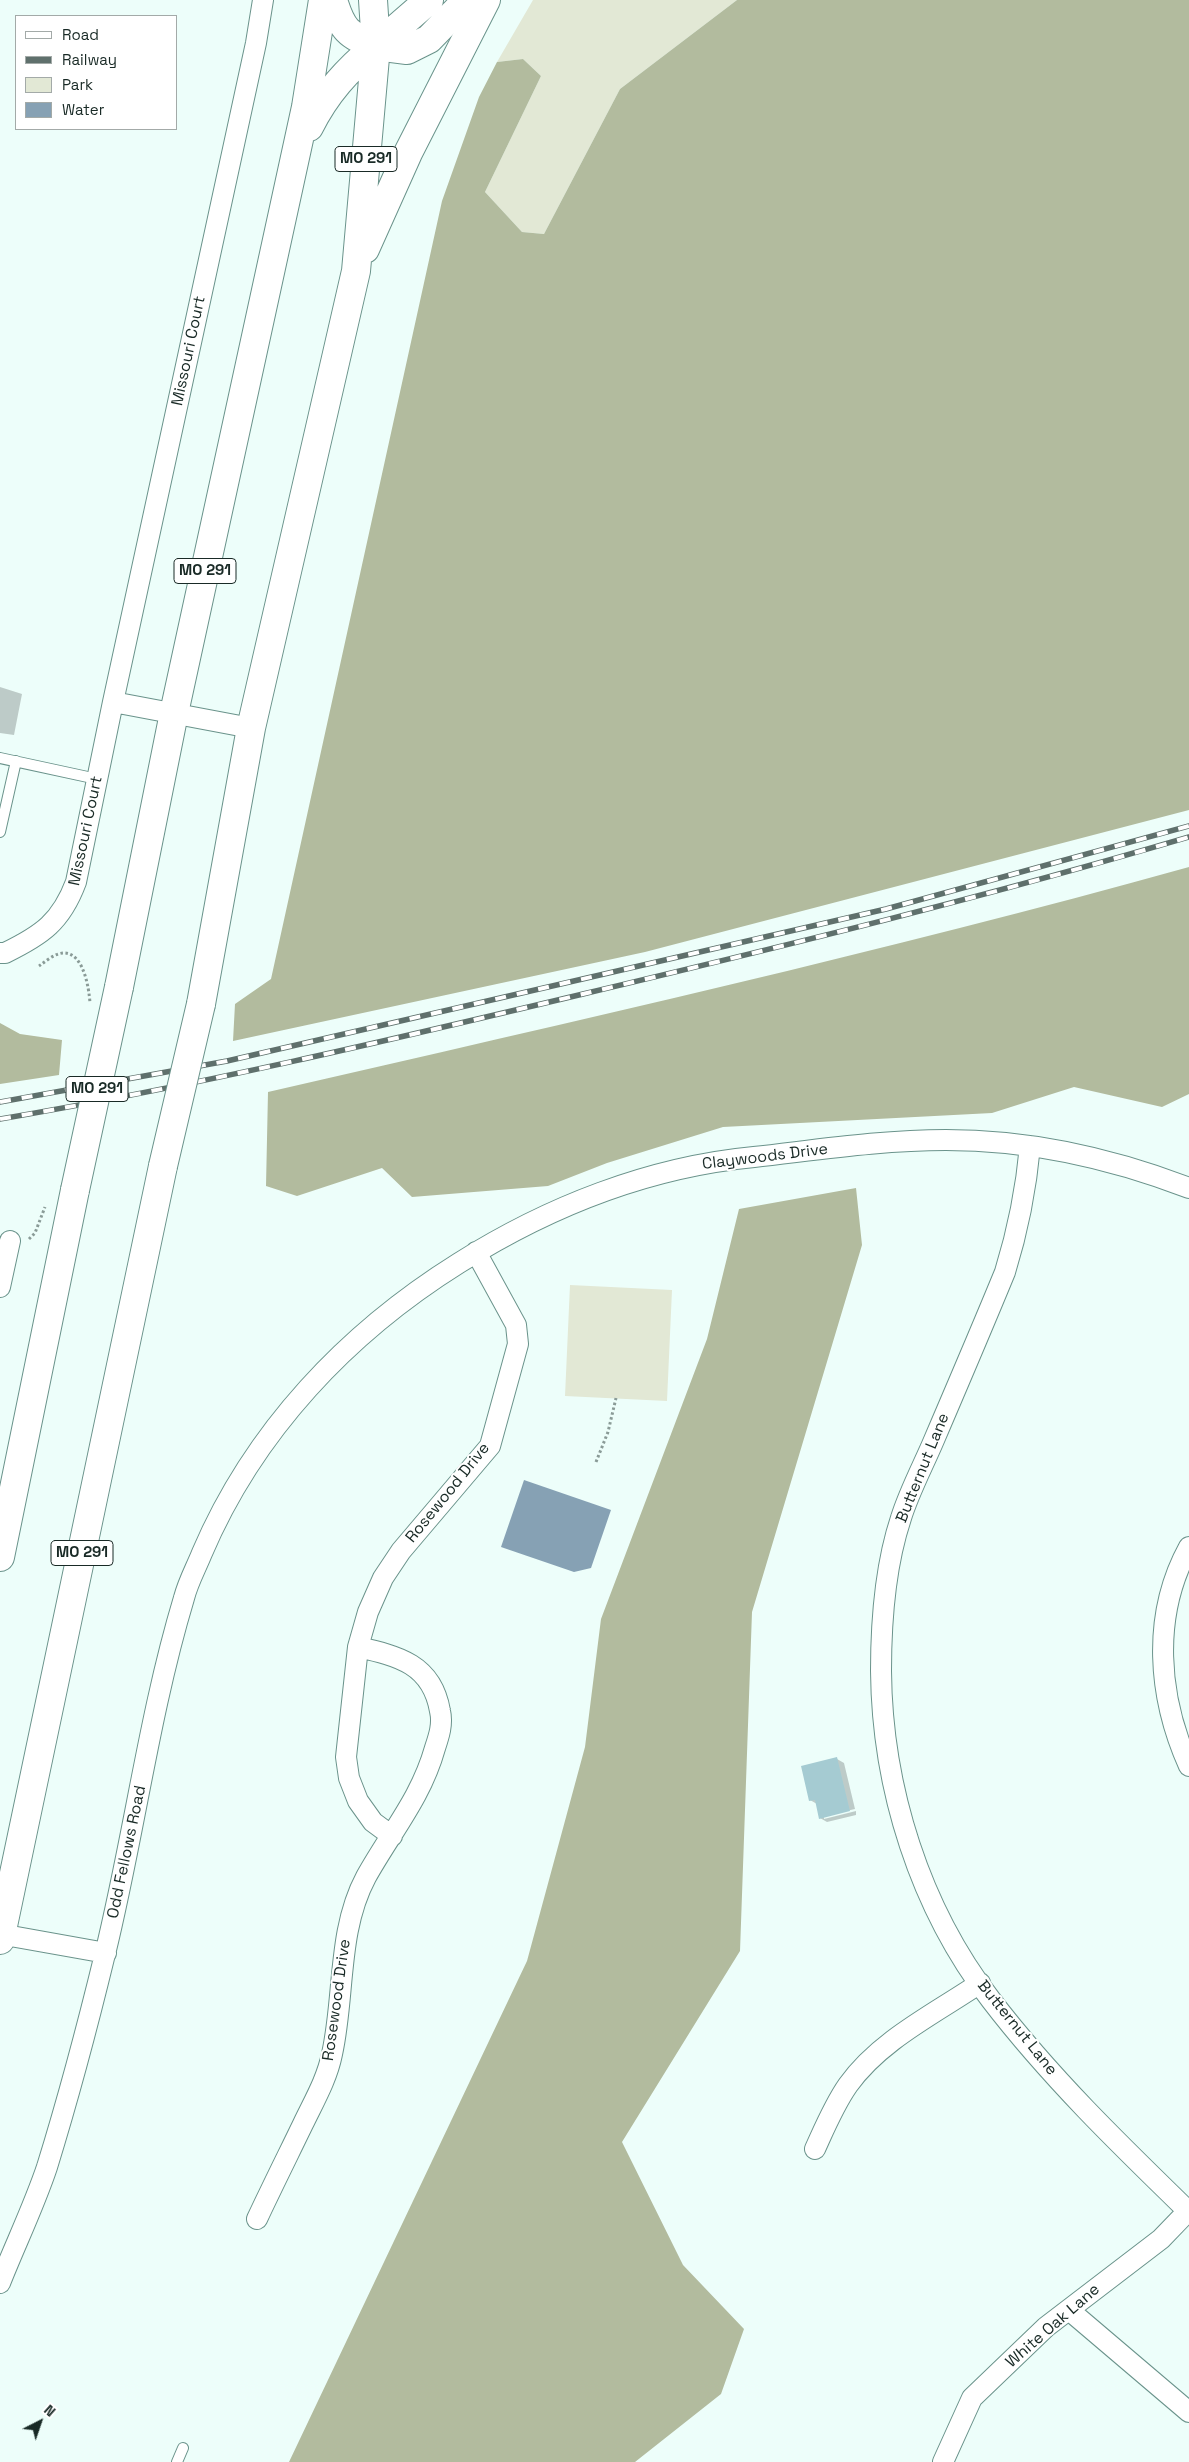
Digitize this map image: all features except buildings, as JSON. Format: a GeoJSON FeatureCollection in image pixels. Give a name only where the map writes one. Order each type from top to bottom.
{"type":"FeatureCollection","features":[{"type":"Feature","properties":{"kind":"main road","name":"MO 291"},"geometry":{"type":"LineString","coordinates":[[0,1557],[75,1190],[119,988],[174,713],[306,107],[323,0]]}},
{"type":"Feature","properties":{"kind":"main road"},"geometry":{"type":"LineString","coordinates":[[332,0],[339,19],[353,37],[376,46],[407,50],[429,39],[467,0]]}},
{"type":"Feature","properties":{"kind":"main road","name":"MO 291"},"geometry":{"type":"LineString","coordinates":[[1,1937],[163,1166],[201,1004],[251,728],[356,271],[376,46],[373,0]]}},
{"type":"Feature","properties":{"kind":"main road"},"geometry":{"type":"LineString","coordinates":[[295,156],[327,96],[347,70],[428,0]]}},
{"type":"Feature","properties":{"kind":"main road"},"geometry":{"type":"LineString","coordinates":[[356,271],[408,153],[486,0]]}},
{"type":"Feature","properties":{"kind":"street","name":"Missouri Court"},"geometry":{"type":"LineString","coordinates":[[0,953],[5,953],[46,930],[67,903],[76,882],[113,702],[256,43],[263,0]]}},
{"type":"Feature","properties":{"kind":"street"},"geometry":{"type":"LineString","coordinates":[[113,702],[251,728]]}},
{"type":"Feature","properties":{"kind":"street","name":"Claywoods Drive"},"geometry":{"type":"LineString","coordinates":[[272,1431],[311,1384],[366,1330],[428,1282],[494,1240],[564,1207],[636,1180],[712,1161],[858,1146],[946,1140],[1030,1146],[1094,1157],[1139,1169],[1189,1188]]}},
{"type":"Feature","properties":{"kind":"street","name":"Butternut Lane"},"geometry":{"type":"LineString","coordinates":[[1030,1146],[1026,1189],[1018,1231],[1005,1272],[900,1519],[888,1575],[881,1641],[882,1698],[889,1764],[905,1830],[928,1892],[954,1943],[990,1999],[1083,2108],[1189,2211]]}},
{"type":"Feature","properties":{"kind":"street"},"geometry":{"type":"LineString","coordinates":[[0,1287],[10,1241]]}},
{"type":"Feature","properties":{"kind":"street","name":"Rosewood Drive"},"geometry":{"type":"LineString","coordinates":[[392,1836],[373,1822],[363,1808],[349,1778],[346,1757],[358,1647],[368,1612],[383,1578],[401,1551],[490,1446],[518,1344],[516,1325],[476,1252]]}},
{"type":"Feature","properties":{"kind":"street","name":"Odd Fellows Road"},"geometry":{"type":"LineString","coordinates":[[0,2283],[46,2170],[106,1952],[162,1682],[185,1593],[217,1517],[272,1431]]}},
{"type":"Feature","properties":{"kind":"street"},"geometry":{"type":"LineString","coordinates":[[1189,1547],[1173,1586],[1166,1615],[1163,1645],[1163,1678],[1176,1738],[1189,1766]]}},
{"type":"Feature","properties":{"kind":"street","name":"Rosewood Drive"},"geometry":{"type":"LineString","coordinates":[[257,2219],[323,2083],[332,2054],[348,1930],[356,1902],[366,1878],[416,1798],[430,1768],[440,1730],[440,1712],[434,1691],[424,1675],[411,1663],[395,1655],[358,1647]]}},
{"type":"Feature","properties":{"kind":"street"},"geometry":{"type":"LineString","coordinates":[[1,1937],[106,1952]]}},
{"type":"Feature","properties":{"kind":"street"},"geometry":{"type":"LineString","coordinates":[[815,2149],[830,2113],[849,2084],[873,2057],[980,1983]]}},
{"type":"Feature","properties":{"kind":"street","name":"White Oak Lane"},"geometry":{"type":"LineString","coordinates":[[943,2462],[972,2398],[1046,2327],[1161,2240],[1189,2211]]}},
{"type":"Feature","properties":{"kind":"street"},"geometry":{"type":"LineString","coordinates":[[1068,2310],[1189,2412]]}},
{"type":"Feature","properties":{"kind":"lane"},"geometry":{"type":"LineString","coordinates":[[0,758],[97,779]]}},
{"type":"Feature","properties":{"kind":"lane"},"geometry":{"type":"LineString","coordinates":[[0,832],[16,761]]}},
{"type":"Feature","properties":{"kind":"lane"},"geometry":{"type":"LineString","coordinates":[[177,2462],[183,2448]]}},
{"type":"Feature","properties":{"kind":"path"},"geometry":{"type":"LineString","coordinates":[[39,966],[56,955],[65,952],[74,956],[82,968],[90,1008]]}},
{"type":"Feature","properties":{"kind":"path"},"geometry":{"type":"LineString","coordinates":[[10,1241],[15,1242],[29,1239],[35,1233],[48,1201]]}},
{"type":"Feature","properties":{"kind":"path"},"geometry":{"type":"LineString","coordinates":[[596,1462],[608,1432],[616,1398]]}},
{"type":"Feature","properties":{"kind":"green space"},"geometry":{"type":"Polygon","coordinates":[[[533,0],[737,0],[620,89],[544,234],[522,232],[485,192],[541,76],[523,59],[497,62],[533,0]]]}},
{"type":"Feature","properties":{"kind":"green space"},"geometry":{"type":"Polygon","coordinates":[[[737,0],[1189,0],[1189,810],[645,952],[233,1041],[235,1004],[271,979],[442,201],[479,97],[497,62],[523,59],[541,76],[485,192],[522,232],[544,234],[620,89],[737,0]]]}},
{"type":"Feature","properties":{"kind":"green space"},"geometry":{"type":"Polygon","coordinates":[[[1189,867],[1189,1094],[1162,1107],[1074,1087],[992,1113],[723,1127],[607,1163],[548,1186],[412,1197],[382,1168],[297,1196],[266,1186],[268,1092],[845,957],[1189,867]]]}},
{"type":"Feature","properties":{"kind":"green space"},"geometry":{"type":"Polygon","coordinates":[[[0,1023],[20,1034],[62,1040],[59,1075],[0,1084],[0,1023]]]}},
{"type":"Feature","properties":{"kind":"green space"},"geometry":{"type":"Polygon","coordinates":[[[856,1188],[862,1245],[752,1612],[740,1951],[622,2142],[683,2265],[744,2329],[721,2394],[635,2462],[289,2462],[527,1961],[585,1747],[601,1619],[707,1339],[739,1209],[856,1188]]]}},
{"type":"Feature","properties":{"kind":"green space"},"geometry":{"type":"Polygon","coordinates":[[[570,1285],[672,1290],[667,1401],[565,1396],[570,1285]]]}},
{"type":"Feature","properties":{"kind":"water"},"geometry":{"type":"Polygon","coordinates":[[[524,1480],[611,1510],[591,1568],[574,1572],[501,1547],[524,1480]]]}},
{"type":"Feature","properties":{"kind":"railway"},"geometry":{"type":"LineString","coordinates":[[0,1102],[227,1061],[886,909],[1189,826]]}},
{"type":"Feature","properties":{"kind":"railway"},"geometry":{"type":"LineString","coordinates":[[0,1119],[220,1077],[735,958],[1038,880],[1189,837]]}}]}
